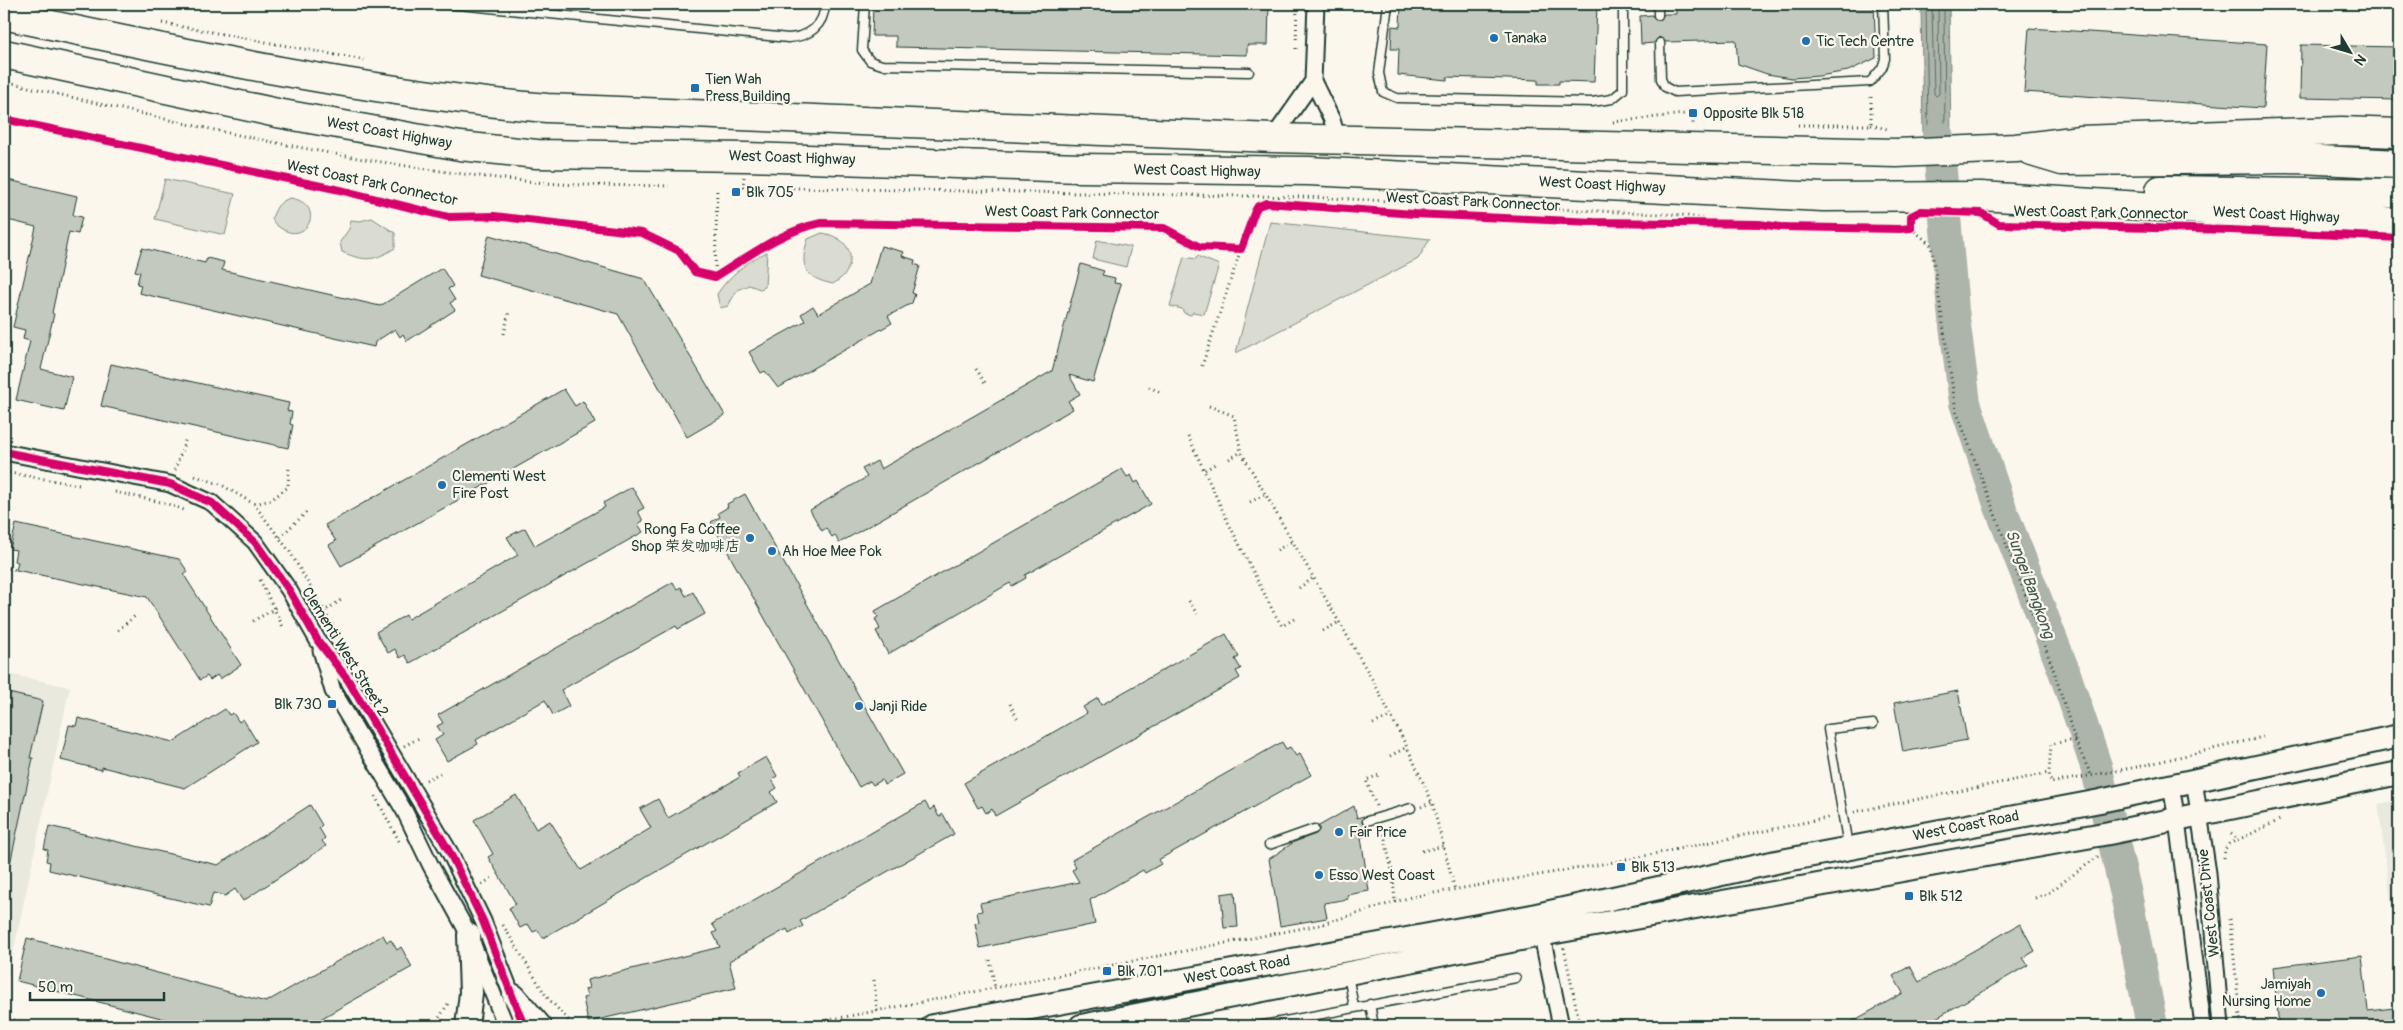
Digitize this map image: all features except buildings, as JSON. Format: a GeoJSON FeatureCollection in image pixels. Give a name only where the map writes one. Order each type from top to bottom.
{"type":"FeatureCollection","features":[{"type":"Feature","properties":{"kind":"highway"},"geometry":{"type":"LineString","coordinates":[[4,16],[130,42],[402,92],[469,101],[547,108],[892,124],[1273,138],[1896,153],[2016,148],[2080,140],[2341,131],[2399,133]]}},
{"type":"Feature","properties":{"kind":"highway","name":"West Coast Highway"},"geometry":{"type":"LineString","coordinates":[[4,54],[197,97],[460,146],[537,154],[894,161],[1090,168],[1309,171],[1814,196],[1902,207],[1989,197],[2399,222]]}},
{"type":"Feature","properties":{"kind":"highway"},"geometry":{"type":"LineString","coordinates":[[892,124],[885,131],[882,140],[886,154],[894,161]]}},
{"type":"Feature","properties":{"kind":"highway"},"geometry":{"type":"LineString","coordinates":[[2016,148],[2062,161],[2300,159],[2346,163],[2399,164]]}},
{"type":"Feature","properties":{"kind":"highway"},"geometry":{"type":"LineString","coordinates":[[1989,197],[2026,189],[2399,193]]}},
{"type":"Feature","properties":{"kind":"main road","name":"West Coast Road"},"geometry":{"type":"LineString","coordinates":[[1081,1026],[1154,1019],[1545,928],[1657,890],[1848,848],[2100,801],[2399,736]]}},
{"type":"Feature","properties":{"kind":"main road","name":"West Coast Road"},"geometry":{"type":"LineString","coordinates":[[939,1026],[1275,963],[1662,913],[2107,842],[2138,828],[2399,773]]}},
{"type":"Feature","properties":{"kind":"main road"},"geometry":{"type":"LineString","coordinates":[[1657,890],[1662,913]]}},
{"type":"Feature","properties":{"kind":"main road"},"geometry":{"type":"LineString","coordinates":[[467,1026],[471,993],[469,935]]}},
{"type":"Feature","properties":{"kind":"main road"},"geometry":{"type":"LineString","coordinates":[[1275,963],[1275,977],[1282,988]]}},
{"type":"Feature","properties":{"kind":"main road"},"geometry":{"type":"LineString","coordinates":[[514,996],[540,1026]]}},
{"type":"Feature","properties":{"kind":"street"},"geometry":{"type":"LineString","coordinates":[[1316,4],[1313,81],[1332,120],[1338,140]]}},
{"type":"Feature","properties":{"kind":"street"},"geometry":{"type":"LineString","coordinates":[[1273,138],[1313,81]]}},
{"type":"Feature","properties":{"kind":"street","name":"Clementi West Street 2"},"geometry":{"type":"LineString","coordinates":[[4,452],[168,483],[212,503],[255,542],[289,590],[318,642],[348,680],[449,851],[480,913],[514,996],[524,1026]]}},
{"type":"Feature","properties":{"kind":"street","name":"Clementi West Street 2"},"geometry":{"type":"LineString","coordinates":[[318,642],[333,691],[405,812],[431,866],[469,935],[506,1026]]}},
{"type":"Feature","properties":{"kind":"street","name":"West Coast Drive"},"geometry":{"type":"LineString","coordinates":[[2194,780],[2208,873],[2221,1026]]}},
{"type":"Feature","properties":{"kind":"street","name":"West Coast Drive"},"geometry":{"type":"LineString","coordinates":[[2171,786],[2178,820],[2203,1026]]}},
{"type":"Feature","properties":{"kind":"street"},"geometry":{"type":"LineString","coordinates":[[1545,928],[1561,1026]]}},
{"type":"Feature","properties":{"kind":"lane"},"geometry":{"type":"LineString","coordinates":[[448,4],[788,38],[800,37],[811,33],[821,21],[825,4]]}},
{"type":"Feature","properties":{"kind":"lane"},"geometry":{"type":"LineString","coordinates":[[865,4],[862,50],[870,60],[882,64],[1249,72]]}},
{"type":"Feature","properties":{"kind":"lane"},"geometry":{"type":"LineString","coordinates":[[1388,4],[1379,73],[1383,92],[1389,96],[1397,98],[1592,102],[1612,98],[1623,90],[1625,68],[1623,4]]}},
{"type":"Feature","properties":{"kind":"lane"},"geometry":{"type":"LineString","coordinates":[[1658,4],[1658,15]]}},
{"type":"Feature","properties":{"kind":"lane"},"geometry":{"type":"LineString","coordinates":[[1660,43],[1661,78],[1665,87],[1675,92],[1870,82],[1882,68],[1885,59],[1883,4]]}},
{"type":"Feature","properties":{"kind":"lane"},"geometry":{"type":"LineString","coordinates":[[1848,848],[1828,730],[1873,724]]}},
{"type":"Feature","properties":{"kind":"lane"},"geometry":{"type":"LineString","coordinates":[[1367,821],[1411,808]]}},
{"type":"Feature","properties":{"kind":"lane"},"geometry":{"type":"LineString","coordinates":[[1269,845],[1314,829]]}},
{"type":"Feature","properties":{"kind":"lane"},"geometry":{"type":"LineString","coordinates":[[1348,974],[1354,1007]]}},
{"type":"Feature","properties":{"kind":"lane"},"geometry":{"type":"LineString","coordinates":[[1258,1026],[1516,978]]}},
{"type":"Feature","properties":{"kind":"lane"},"geometry":{"type":"LineString","coordinates":[[1370,1004],[1374,1026]]}},
{"type":"Feature","properties":{"kind":"path"},"geometry":{"type":"LineString","coordinates":[[1296,50],[1297,4]]}},
{"type":"Feature","properties":{"kind":"path"},"geometry":{"type":"LineString","coordinates":[[159,23],[368,61]]}},
{"type":"Feature","properties":{"kind":"path"},"geometry":{"type":"LineString","coordinates":[[1798,125],[1871,125],[1870,82]]}},
{"type":"Feature","properties":{"kind":"path"},"geometry":{"type":"LineString","coordinates":[[717,187],[712,276],[723,272]]}},
{"type":"Feature","properties":{"kind":"path"},"geometry":{"type":"LineString","coordinates":[[743,187],[1306,197],[1682,214],[1733,224]]}},
{"type":"Feature","properties":{"kind":"path"},"geometry":{"type":"LineString","coordinates":[[1262,205],[1334,208]]}},
{"type":"Feature","properties":{"kind":"path"},"geometry":{"type":"LineString","coordinates":[[1902,207],[1911,228],[1931,245],[1956,410],[2055,674],[2075,740],[2091,776]]}},
{"type":"Feature","properties":{"kind":"path"},"geometry":{"type":"LineString","coordinates":[[1671,224],[1733,224]]}},
{"type":"Feature","properties":{"kind":"path"},"geometry":{"type":"LineString","coordinates":[[1900,229],[1911,228]]}},
{"type":"Feature","properties":{"kind":"path"},"geometry":{"type":"LineString","coordinates":[[1202,366],[1239,246]]}},
{"type":"Feature","properties":{"kind":"path"},"geometry":{"type":"LineString","coordinates":[[504,334],[509,311]]}},
{"type":"Feature","properties":{"kind":"path"},"geometry":{"type":"LineString","coordinates":[[976,369],[986,384]]}},
{"type":"Feature","properties":{"kind":"path"},"geometry":{"type":"LineString","coordinates":[[1149,387],[1160,392]]}},
{"type":"Feature","properties":{"kind":"path"},"geometry":{"type":"LineString","coordinates":[[1209,406],[1234,416],[1241,452],[1291,542],[1339,622],[1408,747],[1432,802],[1455,890]]}},
{"type":"Feature","properties":{"kind":"path"},"geometry":{"type":"LineString","coordinates":[[1188,436],[1228,522],[1282,626],[1294,619]]}},
{"type":"Feature","properties":{"kind":"path"},"geometry":{"type":"LineString","coordinates":[[175,470],[186,438]]}},
{"type":"Feature","properties":{"kind":"path"},"geometry":{"type":"LineString","coordinates":[[1229,459],[1241,452]]}},
{"type":"Feature","properties":{"kind":"path"},"geometry":{"type":"LineString","coordinates":[[1205,470],[1215,464]]}},
{"type":"Feature","properties":{"kind":"path"},"geometry":{"type":"LineString","coordinates":[[254,504],[271,500],[288,487],[289,466]]}},
{"type":"Feature","properties":{"kind":"path"},"geometry":{"type":"LineString","coordinates":[[4,472],[86,486]]}},
{"type":"Feature","properties":{"kind":"path"},"geometry":{"type":"LineString","coordinates":[[113,491],[166,503],[188,512]]}},
{"type":"Feature","properties":{"kind":"path"},"geometry":{"type":"LineString","coordinates":[[1250,502],[1264,495]]}},
{"type":"Feature","properties":{"kind":"path"},"geometry":{"type":"LineString","coordinates":[[280,537],[309,510]]}},
{"type":"Feature","properties":{"kind":"path"},"geometry":{"type":"LineString","coordinates":[[1277,550],[1291,542]]}},
{"type":"Feature","properties":{"kind":"path"},"geometry":{"type":"LineString","coordinates":[[4,567],[16,570]]}},
{"type":"Feature","properties":{"kind":"path"},"geometry":{"type":"LineString","coordinates":[[256,572],[284,629]]}},
{"type":"Feature","properties":{"kind":"path"},"geometry":{"type":"LineString","coordinates":[[1299,588],[1313,578]]}},
{"type":"Feature","properties":{"kind":"path"},"geometry":{"type":"LineString","coordinates":[[306,621],[341,600]]}},
{"type":"Feature","properties":{"kind":"path"},"geometry":{"type":"LineString","coordinates":[[1190,601],[1197,614]]}},
{"type":"Feature","properties":{"kind":"path"},"geometry":{"type":"LineString","coordinates":[[253,621],[275,609]]}},
{"type":"Feature","properties":{"kind":"path"},"geometry":{"type":"LineString","coordinates":[[118,630],[135,616]]}},
{"type":"Feature","properties":{"kind":"path"},"geometry":{"type":"LineString","coordinates":[[1323,631],[1339,622]]}},
{"type":"Feature","properties":{"kind":"path"},"geometry":{"type":"LineString","coordinates":[[1010,704],[1017,718]]}},
{"type":"Feature","properties":{"kind":"path"},"geometry":{"type":"LineString","coordinates":[[1373,724],[1391,716]]}},
{"type":"Feature","properties":{"kind":"path"},"geometry":{"type":"LineString","coordinates":[[2075,740],[2051,744],[2049,772],[2051,783],[2138,768],[2263,737]]}},
{"type":"Feature","properties":{"kind":"path"},"geometry":{"type":"LineString","coordinates":[[403,747],[420,738]]}},
{"type":"Feature","properties":{"kind":"path"},"geometry":{"type":"LineString","coordinates":[[1390,756],[1408,747]]}},
{"type":"Feature","properties":{"kind":"path"},"geometry":{"type":"LineString","coordinates":[[423,782],[440,772]]}},
{"type":"Feature","properties":{"kind":"path"},"geometry":{"type":"LineString","coordinates":[[798,1026],[1319,925],[1395,902],[1620,861],[2049,772]]}},
{"type":"Feature","properties":{"kind":"path"},"geometry":{"type":"LineString","coordinates":[[1379,775],[1366,780],[1381,818],[1393,876],[1395,902]]}},
{"type":"Feature","properties":{"kind":"path"},"geometry":{"type":"LineString","coordinates":[[372,792],[401,844]]}},
{"type":"Feature","properties":{"kind":"path"},"geometry":{"type":"LineString","coordinates":[[2224,866],[2225,849],[2238,839],[2289,818]]}},
{"type":"Feature","properties":{"kind":"path"},"geometry":{"type":"LineString","coordinates":[[2231,834],[2238,839]]}},
{"type":"Feature","properties":{"kind":"path"},"geometry":{"type":"LineString","coordinates":[[2035,898],[2047,894],[2077,873],[2107,842]]}},
{"type":"Feature","properties":{"kind":"path"},"geometry":{"type":"LineString","coordinates":[[1422,851],[1443,846]]}},
{"type":"Feature","properties":{"kind":"path"},"geometry":{"type":"LineString","coordinates":[[2229,913],[2241,1026]]}},
{"type":"Feature","properties":{"kind":"path"},"geometry":{"type":"LineString","coordinates":[[1545,928],[1580,1026]]}},
{"type":"Feature","properties":{"kind":"path"},"geometry":{"type":"LineString","coordinates":[[990,960],[995,988]]}},
{"type":"Feature","properties":{"kind":"path"},"geometry":{"type":"LineString","coordinates":[[874,980],[877,1011]]}},
{"type":"Feature","properties":{"kind":"path"},"geometry":{"type":"LineString","coordinates":[[434,1026],[449,1001],[451,993]]}},
{"type":"Feature","properties":{"kind":"path"},"geometry":{"type":"LineString","coordinates":[[4,1018],[44,1026]]}},
{"type":"Feature","properties":{"kind":"shaded area"},"geometry":{"type":"Polygon","coordinates":[[[165,179],[235,194],[225,235],[155,219],[165,179]]]}},
{"type":"Feature","properties":{"kind":"shaded area"},"geometry":{"type":"Polygon","coordinates":[[[290,198],[301,201],[308,207],[310,221],[306,228],[300,232],[282,229],[272,218],[278,205],[290,198]]]}},
{"type":"Feature","properties":{"kind":"shaded area"},"geometry":{"type":"Polygon","coordinates":[[[372,218],[395,233],[395,248],[381,256],[370,259],[342,252],[340,242],[349,229],[351,220],[360,221],[372,218]]]}},
{"type":"Feature","properties":{"kind":"shaded area"},"geometry":{"type":"Polygon","coordinates":[[[1270,222],[1430,239],[1418,259],[1236,353],[1270,222]]]}},
{"type":"Feature","properties":{"kind":"shaded area"},"geometry":{"type":"Polygon","coordinates":[[[822,233],[836,237],[846,245],[849,251],[850,263],[846,273],[833,284],[810,274],[804,264],[805,248],[808,239],[822,233]]]}},
{"type":"Feature","properties":{"kind":"shaded area"},"geometry":{"type":"Polygon","coordinates":[[[1097,240],[1131,247],[1126,267],[1093,259],[1097,240]]]}},
{"type":"Feature","properties":{"kind":"shaded area"},"geometry":{"type":"Polygon","coordinates":[[[767,252],[765,287],[760,289],[749,285],[737,290],[728,306],[720,308],[717,294],[727,281],[752,260],[767,252]]]}},
{"type":"Feature","properties":{"kind":"shaded area"},"geometry":{"type":"Polygon","coordinates":[[[1197,256],[1219,265],[1204,314],[1193,312],[1191,315],[1184,313],[1182,309],[1170,306],[1184,257],[1196,259],[1197,256]]]}},
{"type":"Feature","properties":{"kind":"shaded area"},"geometry":{"type":"Polygon","coordinates":[[[4,673],[70,687],[4,995],[4,673]]]}},
{"type":"Feature","properties":{"kind":"shaded area"},"geometry":{"type":"Polygon","coordinates":[[[2399,800],[2399,963],[2378,804],[2399,800]]]}},
{"type":"Feature","properties":{"kind":"water"},"geometry":{"type":"Polygon","coordinates":[[[1921,4],[1949,4],[1951,140],[1923,134],[1921,4]]]}},
{"type":"Feature","properties":{"kind":"waterway","name":"Sungei Bangkong"},"geometry":{"type":"LineString","coordinates":[[1938,137],[1953,310],[1965,403],[1999,504],[2064,671],[2096,766],[2126,894],[2152,1026]]}},
{"type":"Feature","properties":{"kind":"cycle path","name":"West Coast Park Connector"},"geometry":{"type":"LineString","coordinates":[[4,119],[340,190],[448,217],[494,216],[642,233],[679,251],[695,272],[715,277],[779,238],[821,223],[1164,228],[1200,247],[1241,249],[1255,211],[1258,206],[1267,203],[1414,214],[1594,222],[1759,224],[1781,227],[1900,229],[1911,228],[1911,216],[1921,211],[1981,213],[1999,224],[2230,230],[2399,238]]}},
{"type":"Feature","properties":{"kind":"cycle path"},"geometry":{"type":"LineString","coordinates":[[4,452],[170,484],[212,503],[255,542],[289,590],[318,641],[348,680],[449,851],[483,921],[524,1026]]}},
{"type":"Feature","properties":{"kind":"place","name":"Tanaka"},"geometry":{"type":"Point","coordinates":[1494,38]}},
{"type":"Feature","properties":{"kind":"place","name":"Tic Tech Centre"},"geometry":{"type":"Point","coordinates":[1806,41]}},
{"type":"Feature","properties":{"kind":"place","name":"Tien Wah Press Building"},"geometry":{"type":"Point","coordinates":[695,88]}},
{"type":"Feature","properties":{"kind":"place","name":"Opposite Blk 518"},"geometry":{"type":"Point","coordinates":[1693,113]}},
{"type":"Feature","properties":{"kind":"place","name":"Blk 705"},"geometry":{"type":"Point","coordinates":[736,192]}},
{"type":"Feature","properties":{"kind":"place","name":"Clementi West Fire Post"},"geometry":{"type":"Point","coordinates":[442,485]}},
{"type":"Feature","properties":{"kind":"place","name":"Rong Fa Coffee Shop 荣发咖啡店"},"geometry":{"type":"Point","coordinates":[750,538]}},
{"type":"Feature","properties":{"kind":"place","name":"Ah Hoe Mee Pok"},"geometry":{"type":"Point","coordinates":[772,551]}},
{"type":"Feature","properties":{"kind":"place","name":"Blk 730"},"geometry":{"type":"Point","coordinates":[332,704]}},
{"type":"Feature","properties":{"kind":"place","name":"Janji Ride"},"geometry":{"type":"Point","coordinates":[859,706]}},
{"type":"Feature","properties":{"kind":"place","name":"Fair Price"},"geometry":{"type":"Point","coordinates":[1339,832]}},
{"type":"Feature","properties":{"kind":"place","name":"Blk 513"},"geometry":{"type":"Point","coordinates":[1621,867]}},
{"type":"Feature","properties":{"kind":"place","name":"Esso West Coast"},"geometry":{"type":"Point","coordinates":[1319,875]}},
{"type":"Feature","properties":{"kind":"place","name":"Blk 512"},"geometry":{"type":"Point","coordinates":[1909,896]}},
{"type":"Feature","properties":{"kind":"place","name":"Blk 701"},"geometry":{"type":"Point","coordinates":[1107,971]}},
{"type":"Feature","properties":{"kind":"place","name":"Jamiyah Nursing Home"},"geometry":{"type":"Point","coordinates":[2321,993]}}]}
